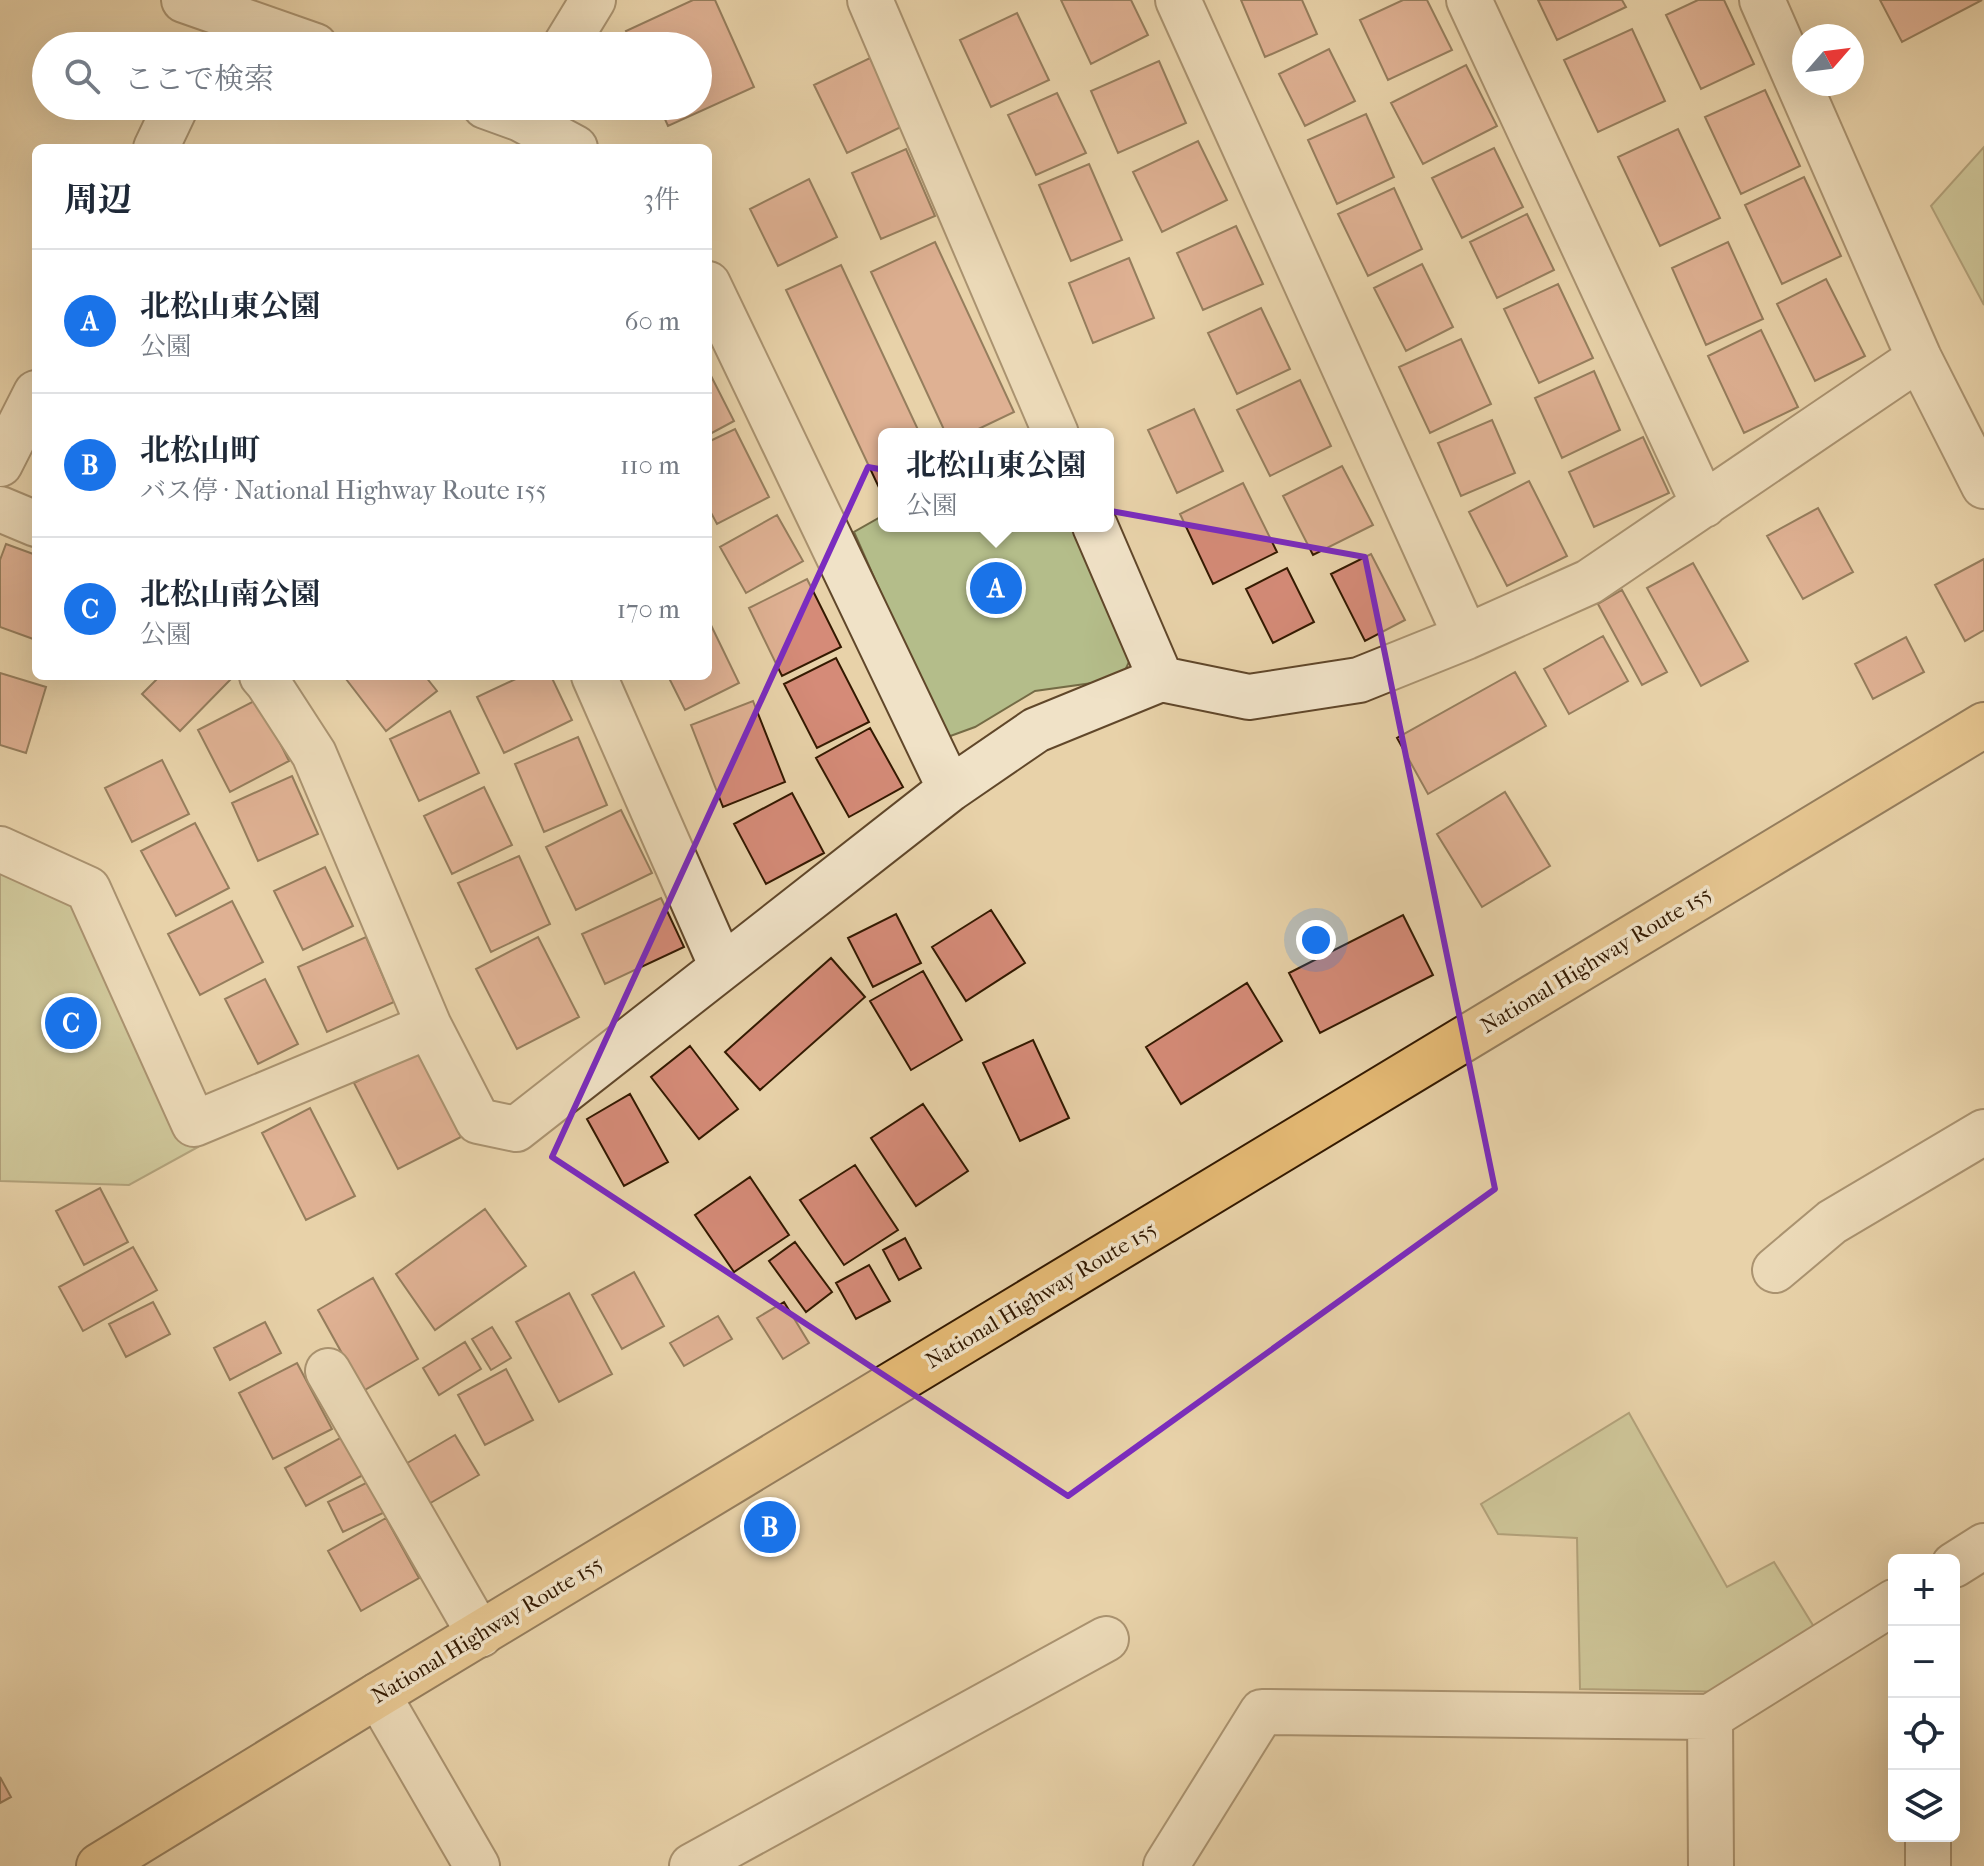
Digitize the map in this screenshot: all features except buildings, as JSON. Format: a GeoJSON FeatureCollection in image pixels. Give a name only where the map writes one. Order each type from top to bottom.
{"type":"FeatureCollection","features":[{"type":"Feature","properties":{"kind":"highway","name":"National Highway Route 155"},"geometry":{"type":"LineString","coordinates":[[99,1866],[1984,725]]}},
{"type":"Feature","properties":{"kind":"street"},"geometry":{"type":"LineString","coordinates":[[574,32],[593,0]]}},
{"type":"Feature","properties":{"kind":"street"},"geometry":{"type":"LineString","coordinates":[[870,0],[1053,428]]}},
{"type":"Feature","properties":{"kind":"street"},"geometry":{"type":"LineString","coordinates":[[1178,0],[1466,637]]}},
{"type":"Feature","properties":{"kind":"street"},"geometry":{"type":"LineString","coordinates":[[1469,0],[1704,505]]}},
{"type":"Feature","properties":{"kind":"street"},"geometry":{"type":"LineString","coordinates":[[1762,0],[1919,358],[1984,486]]}},
{"type":"Feature","properties":{"kind":"street"},"geometry":{"type":"LineString","coordinates":[[208,15],[267,32]]}},
{"type":"Feature","properties":{"kind":"street"},"geometry":{"type":"LineString","coordinates":[[158,144],[169,120]]}},
{"type":"Feature","properties":{"kind":"street"},"geometry":{"type":"LineString","coordinates":[[528,120],[568,144]]}},
{"type":"Feature","properties":{"kind":"street"},"geometry":{"type":"LineString","coordinates":[[712,292],[950,789]]}},
{"type":"Feature","properties":{"kind":"street"},"geometry":{"type":"LineString","coordinates":[[265,680],[314,754],[429,1026],[478,1121],[516,1129],[950,789],[1036,730],[1161,679],[1249,697],[1359,680],[1466,637],[1589,582],[1919,358]]}},
{"type":"Feature","properties":{"kind":"street"},"geometry":{"type":"LineString","coordinates":[[0,464],[32,401]]}},
{"type":"Feature","properties":{"kind":"street"},"geometry":{"type":"LineString","coordinates":[[0,509],[32,522]]}},
{"type":"Feature","properties":{"kind":"street"},"geometry":{"type":"LineString","coordinates":[[1098,532],[1161,679]]}},
{"type":"Feature","properties":{"kind":"street"},"geometry":{"type":"LineString","coordinates":[[596,680],[722,967]]}},
{"type":"Feature","properties":{"kind":"street"},"geometry":{"type":"LineString","coordinates":[[0,849],[88,889],[194,1124],[429,1026]]}},
{"type":"Feature","properties":{"kind":"street"},"geometry":{"type":"LineString","coordinates":[[1775,1270],[1832,1222],[1984,1132]]}},
{"type":"Feature","properties":{"kind":"street"},"geometry":{"type":"LineString","coordinates":[[328,1371],[480,1635]]}},
{"type":"Feature","properties":{"kind":"street"},"geometry":{"type":"LineString","coordinates":[[1960,1561],[1984,1546]]}},
{"type":"Feature","properties":{"kind":"street"},"geometry":{"type":"LineString","coordinates":[[1166,1866],[1262,1712],[1710,1717],[1888,1606]]}},
{"type":"Feature","properties":{"kind":"street"},"geometry":{"type":"LineString","coordinates":[[692,1866],[1106,1639]]}},
{"type":"Feature","properties":{"kind":"street"},"geometry":{"type":"LineString","coordinates":[[378,1695],[477,1866]]}},
{"type":"Feature","properties":{"kind":"street"},"geometry":{"type":"LineString","coordinates":[[1710,1717],[1711,1866]]}},
{"type":"Feature","properties":{"kind":"street"},"geometry":{"type":"LineString","coordinates":[[1928,1842],[1928,1866]]}},
{"type":"Feature","properties":{"kind":"highlighted area"},"geometry":{"type":"Polygon","coordinates":[[[868,467],[1365,557],[1495,1189],[1068,1496],[552,1157],[868,467]]]}},
{"type":"Feature","properties":{"kind":"green space"},"geometry":{"type":"Polygon","coordinates":[[[1984,147],[1984,305],[1931,206],[1984,147]]]}},
{"type":"Feature","properties":{"kind":"green space"},"geometry":{"type":"Polygon","coordinates":[[[878,518],[878,532],[1088,532],[1137,645],[1121,679],[1035,691],[975,727],[945,738],[854,532],[878,518]]]}},
{"type":"Feature","properties":{"kind":"green space"},"geometry":{"type":"Polygon","coordinates":[[[0,869],[85,899],[198,1147],[129,1185],[0,1181],[0,869]]]}},
{"type":"Feature","properties":{"kind":"green space"},"geometry":{"type":"Polygon","coordinates":[[[1629,1413],[1727,1587],[1774,1562],[1819,1635],[1732,1692],[1580,1689],[1577,1538],[1498,1534],[1481,1504],[1629,1413]]]}},
{"type":"Feature","properties":{"kind":"place","name":"北松山東公園"},"geometry":{"type":"Point","coordinates":[996,588]}},
{"type":"Feature","properties":{"kind":"place","name":"北松山南公園"},"geometry":{"type":"Point","coordinates":[71,1023]}},
{"type":"Feature","properties":{"kind":"place","name":"北松山町"},"geometry":{"type":"Point","coordinates":[770,1527]}}]}
